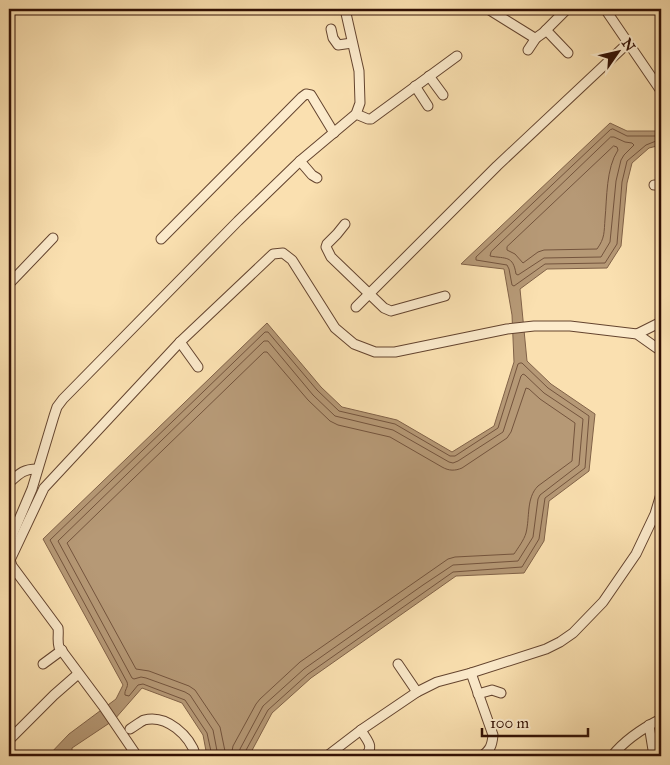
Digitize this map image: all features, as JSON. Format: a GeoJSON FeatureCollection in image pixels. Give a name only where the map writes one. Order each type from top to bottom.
{"type":"FeatureCollection","features":[{"type":"Feature","properties":{"kind":"street"},"geometry":{"type":"LineString","coordinates":[[9,543],[32,489],[57,407],[300,160],[356,114],[360,103],[359,71],[345,9]]}},
{"type":"Feature","properties":{"kind":"street"},"geometry":{"type":"LineString","coordinates":[[488,9],[536,38]]}},
{"type":"Feature","properties":{"kind":"street"},"geometry":{"type":"LineString","coordinates":[[528,50],[536,38],[568,9]]}},
{"type":"Feature","properties":{"kind":"street"},"geometry":{"type":"LineString","coordinates":[[605,9],[661,91]]}},
{"type":"Feature","properties":{"kind":"street"},"geometry":{"type":"LineString","coordinates":[[331,29],[333,38],[338,45],[352,43]]}},
{"type":"Feature","properties":{"kind":"street"},"geometry":{"type":"LineString","coordinates":[[546,30],[568,53]]}},
{"type":"Feature","properties":{"kind":"street"},"geometry":{"type":"LineString","coordinates":[[356,307],[497,166],[628,43]]}},
{"type":"Feature","properties":{"kind":"street"},"geometry":{"type":"LineString","coordinates":[[356,114],[368,120],[371,119],[457,56]]}},
{"type":"Feature","properties":{"kind":"street"},"geometry":{"type":"LineString","coordinates":[[430,76],[443,95]]}},
{"type":"Feature","properties":{"kind":"street"},"geometry":{"type":"LineString","coordinates":[[416,86],[428,106]]}},
{"type":"Feature","properties":{"kind":"street"},"geometry":{"type":"LineString","coordinates":[[161,239],[306,94],[311,95],[334,133]]}},
{"type":"Feature","properties":{"kind":"street"},"geometry":{"type":"LineString","coordinates":[[300,160],[312,175],[318,178]]}},
{"type":"Feature","properties":{"kind":"street"},"geometry":{"type":"LineString","coordinates":[[345,224],[326,247],[331,257],[384,308],[391,311],[445,296]]}},
{"type":"Feature","properties":{"kind":"street"},"geometry":{"type":"LineString","coordinates":[[9,284],[53,238]]}},
{"type":"Feature","properties":{"kind":"street"},"geometry":{"type":"LineString","coordinates":[[137,756],[62,650],[58,642],[58,628],[12,566],[10,560],[44,488],[180,342],[273,254],[283,253],[292,260],[335,328],[354,344],[375,352],[395,352],[534,326],[570,326],[637,334],[661,351]]}},
{"type":"Feature","properties":{"kind":"street"},"geometry":{"type":"LineString","coordinates":[[637,334],[661,322]]}},
{"type":"Feature","properties":{"kind":"street"},"geometry":{"type":"LineString","coordinates":[[180,342],[198,367]]}},
{"type":"Feature","properties":{"kind":"street"},"geometry":{"type":"LineString","coordinates":[[9,483],[28,469],[37,469]]}},
{"type":"Feature","properties":{"kind":"street"},"geometry":{"type":"LineString","coordinates":[[327,756],[417,692],[437,682],[546,649],[573,633],[604,602],[636,554],[655,514],[661,494]]}},
{"type":"Feature","properties":{"kind":"street"},"geometry":{"type":"LineString","coordinates":[[43,664],[62,650]]}},
{"type":"Feature","properties":{"kind":"street"},"geometry":{"type":"LineString","coordinates":[[398,664],[417,692]]}},
{"type":"Feature","properties":{"kind":"street"},"geometry":{"type":"LineString","coordinates":[[471,673],[492,735],[492,744],[489,750],[482,756]]}},
{"type":"Feature","properties":{"kind":"street"},"geometry":{"type":"LineString","coordinates":[[9,740],[44,704],[78,674]]}},
{"type":"Feature","properties":{"kind":"street"},"geometry":{"type":"LineString","coordinates":[[478,694],[492,690],[501,693]]}},
{"type":"Feature","properties":{"kind":"street"},"geometry":{"type":"LineString","coordinates":[[130,729],[144,720],[167,722],[178,729],[189,742],[196,756]]}},
{"type":"Feature","properties":{"kind":"street"},"geometry":{"type":"LineString","coordinates":[[612,756],[618,748],[633,736],[661,720]]}},
{"type":"Feature","properties":{"kind":"street"},"geometry":{"type":"LineString","coordinates":[[650,725],[654,756]]}},
{"type":"Feature","properties":{"kind":"street"},"geometry":{"type":"LineString","coordinates":[[361,730],[370,746],[370,751],[365,756]]}},
{"type":"Feature","properties":{"kind":"water"},"geometry":{"type":"Polygon","coordinates":[[[610,123],[627,131],[661,131],[661,145],[649,148],[632,163],[627,183],[621,246],[607,268],[547,269],[520,289],[527,361],[551,384],[595,414],[589,471],[549,501],[544,541],[524,573],[456,576],[311,678],[272,713],[249,756],[207,756],[203,735],[182,703],[142,688],[114,720],[72,748],[72,756],[48,756],[69,734],[116,699],[123,685],[43,539],[267,323],[321,387],[342,407],[397,420],[452,452],[494,426],[514,362],[512,315],[504,269],[461,264],[610,123]]]}}]}
